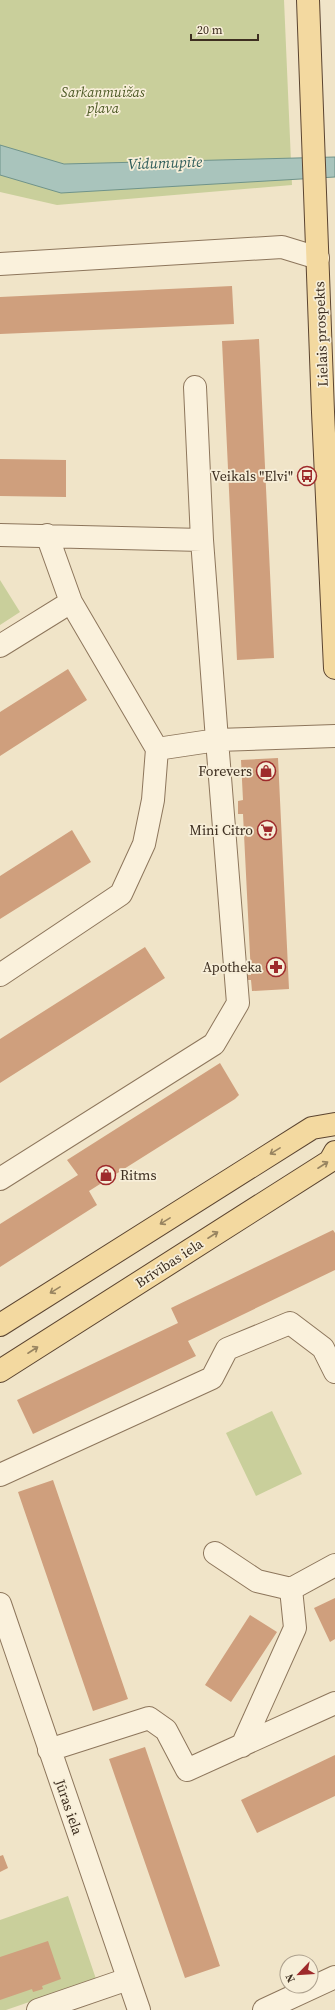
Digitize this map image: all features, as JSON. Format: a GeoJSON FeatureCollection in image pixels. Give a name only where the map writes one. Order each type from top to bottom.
{"type":"FeatureCollection","features":[{"type":"Feature","properties":{"kind":"main road","name":"Lielais prospekts"},"geometry":{"type":"LineString","coordinates":[[308,0],[318,258],[329,412],[335,668]]}},
{"type":"Feature","properties":{"kind":"main road"},"geometry":{"type":"LineString","coordinates":[[0,1325],[312,1128],[335,1124]]}},
{"type":"Feature","properties":{"kind":"main road","name":"Brīvības iela"},"geometry":{"type":"LineString","coordinates":[[0,1371],[330,1160],[335,1152]]}},
{"type":"Feature","properties":{"kind":"street"},"geometry":{"type":"LineString","coordinates":[[0,264],[282,247],[318,258]]}},
{"type":"Feature","properties":{"kind":"street"},"geometry":{"type":"LineString","coordinates":[[0,1179],[214,1044],[238,1003],[202,540],[195,387]]}},
{"type":"Feature","properties":{"kind":"street"},"geometry":{"type":"LineString","coordinates":[[0,535],[202,540]]}},
{"type":"Feature","properties":{"kind":"street"},"geometry":{"type":"LineString","coordinates":[[0,975],[121,894],[144,844],[153,800],[157,749],[71,602],[47,535]]}},
{"type":"Feature","properties":{"kind":"street"},"geometry":{"type":"LineString","coordinates":[[0,646],[71,602]]}},
{"type":"Feature","properties":{"kind":"street"},"geometry":{"type":"LineString","coordinates":[[157,749],[217,740],[335,736]]}},
{"type":"Feature","properties":{"kind":"street"},"geometry":{"type":"LineString","coordinates":[[0,1475],[212,1378],[227,1349],[290,1323],[323,1348],[335,1372]]}},
{"type":"Feature","properties":{"kind":"street"},"geometry":{"type":"LineString","coordinates":[[215,1553],[257,1581],[291,1589],[335,1565]]}},
{"type":"Feature","properties":{"kind":"street"},"geometry":{"type":"LineString","coordinates":[[242,1746],[295,1628],[291,1589]]}},
{"type":"Feature","properties":{"kind":"street","name":"Jūras iela"},"geometry":{"type":"LineString","coordinates":[[0,1604],[139,2010]]}},
{"type":"Feature","properties":{"kind":"street"},"geometry":{"type":"LineString","coordinates":[[49,1750],[149,1718],[166,1730],[187,1770],[335,1703]]}},
{"type":"Feature","properties":{"kind":"street"},"geometry":{"type":"LineString","coordinates":[[264,2010],[335,1977]]}},
{"type":"Feature","properties":{"kind":"street"},"geometry":{"type":"LineString","coordinates":[[38,2010],[128,1979]]}},
{"type":"Feature","properties":{"kind":"green space","name":"Sarkanmuižas pļava"},"geometry":{"type":"Polygon","coordinates":[[[0,0],[284,0],[292,185],[57,205],[0,192],[0,0]]]}},
{"type":"Feature","properties":{"kind":"green space"},"geometry":{"type":"Polygon","coordinates":[[[0,580],[20,612],[0,625],[0,580]]]}},
{"type":"Feature","properties":{"kind":"green space"},"geometry":{"type":"Polygon","coordinates":[[[272,1411],[302,1474],[256,1496],[226,1433],[272,1411]]]}},
{"type":"Feature","properties":{"kind":"green space"},"geometry":{"type":"Polygon","coordinates":[[[68,1896],[96,1979],[6,2010],[0,2010],[0,1920],[68,1896]]]}},
{"type":"Feature","properties":{"kind":"water","name":"Vidumupīte"},"geometry":{"type":"Polygon","coordinates":[[[0,145],[64,164],[335,157],[335,177],[61,193],[0,175],[0,145]]]}},
{"type":"Feature","properties":{"kind":"building"},"geometry":{"type":"Polygon","coordinates":[[[232,286],[234,324],[0,334],[0,297],[232,286]]]}},
{"type":"Feature","properties":{"kind":"building"},"geometry":{"type":"Polygon","coordinates":[[[259,339],[274,658],[237,660],[222,341],[259,339]]]}},
{"type":"Feature","properties":{"kind":"building"},"geometry":{"type":"Polygon","coordinates":[[[0,459],[66,460],[66,497],[0,496],[0,459]]]}},
{"type":"Feature","properties":{"kind":"building"},"geometry":{"type":"Polygon","coordinates":[[[68,669],[87,700],[0,756],[0,712],[68,669]]]}},
{"type":"Feature","properties":{"kind":"building"},"geometry":{"type":"Polygon","coordinates":[[[278,758],[289,989],[252,991],[251,980],[246,980],[246,975],[251,975],[243,814],[238,814],[238,801],[243,800],[241,760],[278,758]]]}},
{"type":"Feature","properties":{"kind":"building"},"geometry":{"type":"Polygon","coordinates":[[[72,830],[91,862],[0,919],[0,876],[72,830]]]}},
{"type":"Feature","properties":{"kind":"building"},"geometry":{"type":"Polygon","coordinates":[[[145,947],[165,978],[0,1083],[0,1039],[145,947]]]}},
{"type":"Feature","properties":{"kind":"building"},"geometry":{"type":"Polygon","coordinates":[[[220,1063],[239,1095],[235,1099],[89,1191],[97,1205],[0,1267],[0,1224],[78,1175],[67,1160],[220,1063]]]}},
{"type":"Feature","properties":{"kind":"building"},"geometry":{"type":"Polygon","coordinates":[[[333,1230],[335,1233],[335,1270],[188,1341],[196,1356],[33,1434],[17,1400],[178,1323],[171,1308],[333,1230]]]}},
{"type":"Feature","properties":{"kind":"building"},"geometry":{"type":"Polygon","coordinates":[[[53,1480],[128,1699],[93,1711],[18,1492],[53,1480]]]}},
{"type":"Feature","properties":{"kind":"building"},"geometry":{"type":"Polygon","coordinates":[[[335,1598],[335,1639],[330,1642],[314,1608],[335,1598]]]}},
{"type":"Feature","properties":{"kind":"building"},"geometry":{"type":"Polygon","coordinates":[[[250,1615],[277,1632],[231,1702],[205,1685],[250,1615]]]}},
{"type":"Feature","properties":{"kind":"building"},"geometry":{"type":"Polygon","coordinates":[[[145,1747],[220,1966],[185,1978],[109,1759],[145,1747]]]}},
{"type":"Feature","properties":{"kind":"building"},"geometry":{"type":"Polygon","coordinates":[[[335,1755],[335,1796],[257,1833],[241,1800],[335,1755]]]}},
{"type":"Feature","properties":{"kind":"building"},"geometry":{"type":"Polygon","coordinates":[[[3,1855],[8,1868],[0,1872],[0,1856],[3,1855]]]}},
{"type":"Feature","properties":{"kind":"building"},"geometry":{"type":"Polygon","coordinates":[[[48,1941],[61,1979],[42,1986],[43,1989],[33,1992],[32,1989],[0,2000],[0,1957],[48,1941]]]}},
{"type":"Feature","properties":{"kind":"place","name":"Veikals \"Elvi\""},"geometry":{"type":"Point","coordinates":[307,476]}},
{"type":"Feature","properties":{"kind":"place","name":"Forevers"},"geometry":{"type":"Point","coordinates":[266,771]}},
{"type":"Feature","properties":{"kind":"place","name":"Mini Citro"},"geometry":{"type":"Point","coordinates":[267,830]}},
{"type":"Feature","properties":{"kind":"place","name":"Apotheka"},"geometry":{"type":"Point","coordinates":[276,967]}},
{"type":"Feature","properties":{"kind":"place","name":"Ritms"},"geometry":{"type":"Point","coordinates":[106,1175]}}]}
